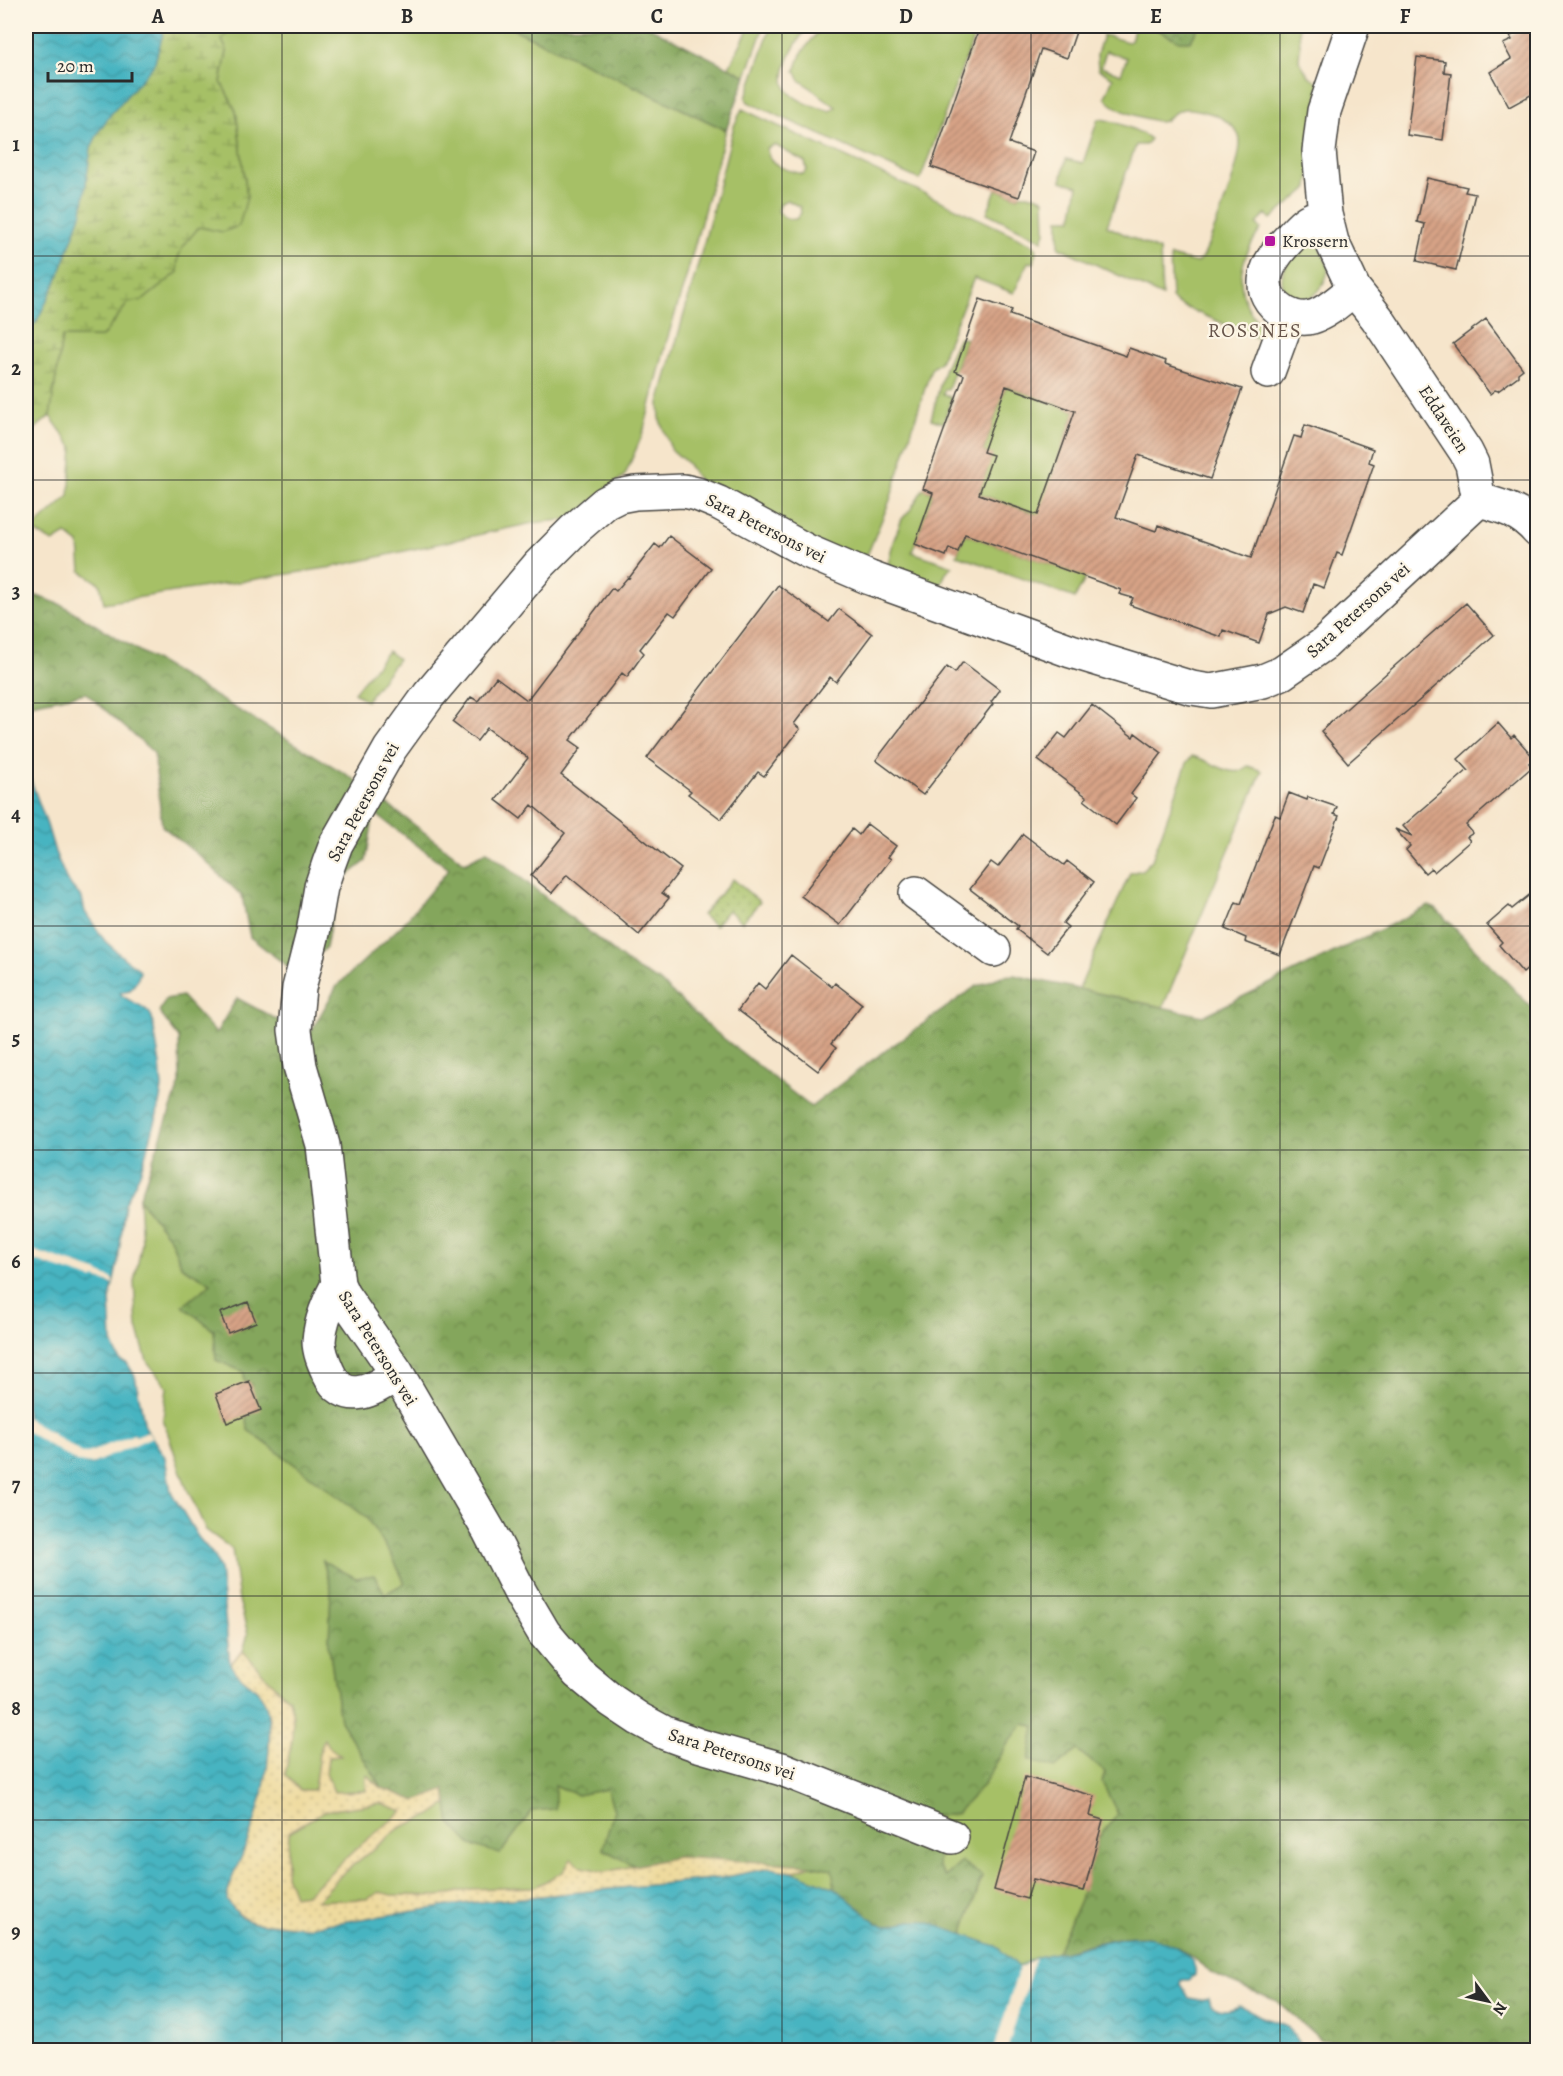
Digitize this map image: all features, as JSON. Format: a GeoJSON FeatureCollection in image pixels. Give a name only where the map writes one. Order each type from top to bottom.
{"type":"FeatureCollection","features":[{"type":"Feature","properties":{"kind":"street","name":"Eddaveien"},"geometry":{"type":"LineString","coordinates":[[1353,26],[1324,111],[1319,151],[1325,214],[1332,242],[1354,289],[1377,318],[1466,452],[1472,464],[1479,500]]}},
{"type":"Feature","properties":{"kind":"street"},"geometry":{"type":"LineString","coordinates":[[1325,214],[1307,221],[1280,248],[1268,267],[1265,283],[1269,299],[1277,308],[1289,315],[1311,318],[1354,289]]}},
{"type":"Feature","properties":{"kind":"street"},"geometry":{"type":"LineString","coordinates":[[1268,372],[1289,315]]}},
{"type":"Feature","properties":{"kind":"street","name":"Sara Petersons vei"},"geometry":{"type":"LineString","coordinates":[[952,1837],[782,1768],[698,1745],[665,1733],[612,1701],[578,1673],[544,1633],[489,1531],[396,1373],[343,1295],[338,1284],[323,1145],[300,1066],[295,1030],[299,988],[313,933],[319,897],[336,844],[390,749],[429,695],[539,566],[575,529],[605,503],[619,496],[684,491],[697,494],[807,551],[870,578],[1071,651],[1171,683],[1211,691],[1263,681],[1301,661],[1324,644],[1479,500]]}},
{"type":"Feature","properties":{"kind":"street"},"geometry":{"type":"LineString","coordinates":[[1479,500],[1520,514],[1538,531]]}},
{"type":"Feature","properties":{"kind":"street"},"geometry":{"type":"LineString","coordinates":[[916,893],[994,950]]}},
{"type":"Feature","properties":{"kind":"street"},"geometry":{"type":"LineString","coordinates":[[338,1284],[326,1314],[319,1343],[324,1364],[332,1381],[339,1388],[348,1392],[363,1393],[383,1384],[396,1373]]}},
{"type":"Feature","properties":{"kind":"green space"},"geometry":{"type":"Polygon","coordinates":[[[26,26],[231,26],[222,40],[227,51],[221,82],[236,111],[247,197],[239,226],[223,232],[199,227],[180,253],[178,272],[143,300],[128,303],[102,337],[62,337],[50,416],[35,429],[27,445],[26,26]]]}},
{"type":"Feature","properties":{"kind":"green space"},"geometry":{"type":"Polygon","coordinates":[[[231,26],[507,26],[726,130],[643,433],[625,475],[571,519],[533,523],[333,567],[104,603],[100,584],[81,571],[79,544],[66,534],[53,542],[31,530],[69,496],[73,448],[50,416],[62,337],[102,337],[128,302],[143,300],[178,272],[180,253],[199,226],[223,232],[247,197],[236,111],[221,82],[227,51],[222,40],[231,26]]]}},
{"type":"Feature","properties":{"kind":"green space"},"geometry":{"type":"Polygon","coordinates":[[[507,26],[647,26],[746,76],[726,130],[507,26]]]}},
{"type":"Feature","properties":{"kind":"green space"},"geometry":{"type":"Polygon","coordinates":[[[750,26],[764,26],[746,76],[729,67],[750,26]]]}},
{"type":"Feature","properties":{"kind":"green space"},"geometry":{"type":"Polygon","coordinates":[[[771,26],[808,26],[788,60],[784,79],[786,87],[800,100],[831,111],[836,107],[800,80],[795,71],[801,54],[822,26],[978,26],[920,180],[748,102],[746,98],[771,26]]]}},
{"type":"Feature","properties":{"kind":"green space"},"geometry":{"type":"Polygon","coordinates":[[[1139,26],[1146,27],[1177,39],[1191,41],[1199,26],[1299,26],[1299,61],[1309,76],[1319,83],[1308,188],[1271,219],[1266,214],[1257,224],[1261,229],[1246,255],[1241,280],[1242,292],[1254,317],[1264,329],[1259,339],[1178,304],[1172,298],[1170,256],[1197,263],[1204,256],[1238,160],[1239,136],[1226,121],[1206,112],[1194,109],[1179,110],[1165,121],[1160,122],[1130,113],[1109,102],[1105,97],[1113,78],[1098,69],[1097,54],[1103,35],[1128,42],[1131,41],[1134,29],[1139,26]],[[1106,51],[1101,67],[1121,74],[1127,58],[1106,51]]]}},
{"type":"Feature","properties":{"kind":"green space"},"geometry":{"type":"Polygon","coordinates":[[[1151,26],[1199,26],[1191,41],[1179,41],[1151,26]]]}},
{"type":"Feature","properties":{"kind":"green space"},"geometry":{"type":"Polygon","coordinates":[[[742,109],[1034,245],[1037,249],[1034,263],[1028,262],[1014,293],[974,278],[940,362],[931,369],[890,500],[868,553],[854,561],[700,482],[687,463],[671,449],[660,420],[659,403],[734,126],[742,109]],[[775,145],[767,148],[768,154],[780,167],[803,174],[807,170],[805,162],[775,145]],[[787,200],[781,203],[778,211],[786,218],[796,219],[801,213],[800,207],[787,200]]]}},
{"type":"Feature","properties":{"kind":"green space"},"geometry":{"type":"Polygon","coordinates":[[[1098,119],[1125,126],[1150,139],[1145,145],[1136,145],[1107,226],[1160,251],[1162,296],[1059,247],[1059,219],[1072,219],[1078,186],[1061,181],[1066,159],[1083,163],[1098,119]]]}},
{"type":"Feature","properties":{"kind":"green space"},"geometry":{"type":"Polygon","coordinates":[[[996,189],[1018,197],[1036,195],[1044,200],[1045,232],[1042,240],[987,213],[996,189]]]}},
{"type":"Feature","properties":{"kind":"green space"},"geometry":{"type":"Polygon","coordinates":[[[1315,240],[1327,262],[1326,277],[1317,292],[1309,298],[1293,297],[1286,292],[1283,284],[1287,264],[1315,240]]]}},
{"type":"Feature","properties":{"kind":"green space"},"geometry":{"type":"Polygon","coordinates":[[[959,337],[966,339],[948,389],[945,389],[943,394],[952,398],[943,423],[931,419],[945,367],[959,337]]]}},
{"type":"Feature","properties":{"kind":"green space"},"geometry":{"type":"Polygon","coordinates":[[[1006,386],[1075,411],[1051,480],[1048,518],[979,494],[992,455],[983,452],[1006,386]]]}},
{"type":"Feature","properties":{"kind":"green space"},"geometry":{"type":"Polygon","coordinates":[[[923,489],[933,493],[912,552],[953,566],[947,571],[939,588],[894,573],[888,564],[902,519],[923,489]]]}},
{"type":"Feature","properties":{"kind":"green space"},"geometry":{"type":"Polygon","coordinates":[[[965,534],[1086,577],[1075,598],[957,555],[965,534]]]}},
{"type":"Feature","properties":{"kind":"green space"},"geometry":{"type":"Polygon","coordinates":[[[26,592],[62,605],[351,777],[465,863],[487,851],[636,969],[659,981],[713,1030],[811,1107],[975,987],[1002,976],[1014,975],[1203,1016],[1429,906],[1436,909],[1537,1013],[1537,2050],[1321,2040],[1277,2001],[1218,1977],[1179,1948],[1146,1936],[1123,1937],[1056,1954],[1080,1900],[1098,1838],[1118,1814],[1102,1782],[1105,1772],[1077,1750],[1055,1768],[1029,1760],[1035,1726],[1023,1724],[1008,1743],[983,1785],[956,1814],[920,1818],[916,1835],[939,1850],[938,1866],[945,1877],[962,1862],[982,1876],[963,1935],[911,1921],[886,1926],[878,1924],[835,1888],[832,1869],[810,1865],[677,1857],[635,1866],[603,1849],[614,1810],[607,1789],[577,1795],[555,1785],[555,1809],[532,1811],[500,1854],[471,1845],[450,1823],[445,1790],[416,1801],[382,1788],[340,1720],[329,1646],[331,1588],[323,1561],[356,1578],[374,1575],[385,1594],[405,1583],[391,1554],[366,1517],[248,1430],[244,1372],[216,1360],[214,1331],[183,1306],[211,1283],[182,1267],[171,1240],[139,1199],[180,1083],[179,1038],[159,1012],[166,999],[182,996],[216,1033],[237,998],[278,1020],[310,1033],[337,986],[402,925],[449,869],[374,813],[366,861],[337,884],[326,948],[296,973],[250,937],[242,896],[202,858],[162,826],[154,753],[86,693],[26,705],[26,592]]]}},
{"type":"Feature","properties":{"kind":"green space"},"geometry":{"type":"Polygon","coordinates":[[[388,651],[398,659],[366,701],[354,692],[388,651]]]}},
{"type":"Feature","properties":{"kind":"green space"},"geometry":{"type":"Polygon","coordinates":[[[1192,756],[1229,771],[1239,771],[1248,766],[1262,771],[1163,1007],[1079,989],[1130,873],[1142,870],[1152,860],[1187,763],[1192,756]]]}},
{"type":"Feature","properties":{"kind":"green space"},"geometry":{"type":"Polygon","coordinates":[[[733,879],[760,902],[742,922],[728,910],[715,926],[702,915],[733,879]]]}},
{"type":"Feature","properties":{"kind":"green space"},"geometry":{"type":"Polygon","coordinates":[[[139,1199],[171,1240],[182,1267],[212,1283],[216,1360],[244,1372],[248,1430],[366,1517],[391,1554],[405,1583],[385,1594],[323,1561],[331,1588],[329,1646],[340,1720],[382,1788],[367,1775],[366,1791],[334,1792],[326,1773],[328,1757],[340,1756],[319,1754],[314,1790],[300,1790],[285,1774],[292,1740],[293,1717],[290,1699],[276,1688],[243,1651],[248,1634],[239,1600],[232,1549],[206,1530],[185,1484],[163,1419],[167,1387],[147,1361],[137,1327],[134,1282],[142,1243],[139,1199]]]}},
{"type":"Feature","properties":{"kind":"green space"},"geometry":{"type":"Polygon","coordinates":[[[1023,1724],[1034,1726],[1056,1736],[1105,1772],[1102,1782],[1118,1814],[1098,1838],[1080,1900],[1056,1954],[1035,1958],[1019,1968],[994,1947],[963,1935],[982,1876],[945,1878],[916,1835],[920,1818],[956,1814],[983,1785],[1008,1743],[1023,1724]]]}},
{"type":"Feature","properties":{"kind":"green space"},"geometry":{"type":"Polygon","coordinates":[[[555,1785],[577,1795],[607,1789],[614,1810],[603,1849],[635,1866],[605,1872],[582,1867],[563,1872],[535,1887],[471,1889],[442,1896],[380,1893],[367,1899],[316,1901],[342,1874],[401,1827],[431,1815],[447,1804],[450,1823],[500,1854],[555,1785]]]}},
{"type":"Feature","properties":{"kind":"green space"},"geometry":{"type":"Polygon","coordinates":[[[381,1803],[404,1811],[358,1847],[307,1894],[294,1896],[286,1875],[289,1832],[324,1811],[381,1803]]]}},
{"type":"Feature","properties":{"kind":"green space"},"geometry":{"type":"Polygon","coordinates":[[[810,1865],[833,1869],[835,1888],[792,1872],[810,1865]]]}},
{"type":"Feature","properties":{"kind":"sand"},"geometry":{"type":"Polygon","coordinates":[[[243,1651],[289,1699],[293,1717],[292,1740],[285,1774],[300,1790],[314,1790],[319,1754],[324,1739],[328,1746],[341,1756],[328,1757],[326,1773],[334,1792],[366,1791],[366,1775],[382,1788],[416,1801],[445,1790],[447,1804],[431,1815],[401,1827],[342,1874],[317,1901],[367,1899],[380,1892],[391,1895],[442,1896],[471,1889],[535,1887],[563,1872],[571,1859],[582,1867],[605,1872],[677,1857],[810,1865],[792,1872],[770,1868],[721,1878],[470,1903],[307,1927],[252,1923],[241,1916],[227,1901],[265,1777],[270,1734],[269,1716],[261,1695],[230,1664],[243,1651]],[[381,1803],[324,1811],[289,1832],[286,1875],[294,1896],[307,1894],[358,1847],[403,1811],[381,1803]]]}},
{"type":"Feature","properties":{"kind":"water"},"geometry":{"type":"Polygon","coordinates":[[[26,26],[163,26],[163,34],[154,65],[111,114],[91,148],[82,212],[58,278],[36,323],[26,331],[26,26]]]}},
{"type":"Feature","properties":{"kind":"water"},"geometry":{"type":"Polygon","coordinates":[[[26,767],[67,881],[82,898],[85,912],[105,941],[139,969],[137,981],[130,990],[120,993],[149,1012],[152,1017],[162,1088],[156,1120],[140,1173],[125,1204],[118,1262],[110,1298],[112,1342],[120,1361],[127,1363],[135,1376],[145,1427],[165,1457],[171,1492],[198,1537],[215,1557],[220,1570],[230,1664],[261,1695],[266,1707],[269,1744],[263,1792],[254,1823],[229,1888],[227,1901],[240,1916],[252,1923],[307,1927],[470,1903],[721,1878],[770,1868],[800,1874],[835,1888],[878,1924],[886,1926],[924,1921],[996,1946],[1019,1967],[1040,1956],[1117,1939],[1145,1937],[1158,1939],[1171,1944],[1193,1962],[1195,1975],[1189,1980],[1182,1980],[1181,1984],[1189,1998],[1199,2000],[1209,1998],[1211,2005],[1221,2010],[1238,2006],[1249,2009],[1261,2017],[1282,2023],[1302,2047],[1310,2050],[26,2050],[26,767]]]}},
{"type":"Feature","properties":{"kind":"pier"},"geometry":{"type":"Polygon","coordinates":[[[26,1248],[96,1271],[113,1279],[113,1284],[26,1258],[26,1248]]]}},
{"type":"Feature","properties":{"kind":"pier"},"geometry":{"type":"Polygon","coordinates":[[[26,1417],[82,1453],[88,1453],[134,1434],[136,1436],[148,1431],[152,1437],[92,1464],[77,1462],[26,1431],[26,1417]]]}},
{"type":"Feature","properties":{"kind":"pier"},"geometry":{"type":"Polygon","coordinates":[[[1035,1958],[1007,2050],[994,2050],[1019,1968],[1035,1958]]]}},
{"type":"Feature","properties":{"kind":"building"},"geometry":{"type":"Polygon","coordinates":[[[980,26],[1078,26],[1067,58],[1041,49],[1009,143],[1034,152],[1019,197],[931,167],[980,26]]]}},
{"type":"Feature","properties":{"kind":"building"},"geometry":{"type":"Polygon","coordinates":[[[1530,26],[1538,26],[1538,91],[1509,107],[1490,72],[1511,59],[1503,44],[1512,40],[1510,36],[1530,26]]]}},
{"type":"Feature","properties":{"kind":"building"},"geometry":{"type":"Polygon","coordinates":[[[1417,57],[1445,61],[1444,72],[1451,73],[1443,140],[1407,135],[1417,57]]]}},
{"type":"Feature","properties":{"kind":"building"},"geometry":{"type":"Polygon","coordinates":[[[1427,178],[1467,187],[1465,192],[1475,194],[1456,270],[1417,261],[1425,224],[1417,222],[1427,178]]]}},
{"type":"Feature","properties":{"kind":"building"},"geometry":{"type":"Polygon","coordinates":[[[980,299],[1012,310],[1010,315],[1126,356],[1129,348],[1166,361],[1165,364],[1242,389],[1210,479],[1138,455],[1116,517],[1156,531],[1158,525],[1251,558],[1294,436],[1301,438],[1305,425],[1373,449],[1369,462],[1374,464],[1342,555],[1337,553],[1324,588],[1313,584],[1303,613],[1286,607],[1269,614],[1259,643],[1223,630],[1221,637],[1130,605],[1133,598],[1119,594],[1121,590],[965,534],[958,552],[949,548],[946,556],[915,544],[933,493],[923,489],[964,375],[955,371],[980,299]],[[1006,386],[983,452],[993,455],[979,494],[1038,515],[1075,411],[1006,386]]]}},
{"type":"Feature","properties":{"kind":"building"},"geometry":{"type":"Polygon","coordinates":[[[1486,319],[1523,369],[1518,376],[1498,391],[1495,390],[1490,394],[1453,344],[1486,319]]]}},
{"type":"Feature","properties":{"kind":"building"},"geometry":{"type":"Polygon","coordinates":[[[669,536],[711,568],[675,616],[669,612],[640,649],[644,653],[627,677],[622,673],[570,740],[581,748],[561,775],[681,869],[662,893],[669,898],[639,935],[567,875],[552,893],[531,876],[565,833],[532,805],[521,819],[496,800],[528,758],[487,728],[477,741],[452,722],[471,697],[478,701],[496,677],[527,700],[612,588],[616,591],[655,544],[660,548],[669,536]]]}},
{"type":"Feature","properties":{"kind":"building"},"geometry":{"type":"Polygon","coordinates":[[[778,585],[829,622],[839,609],[872,634],[836,682],[830,677],[794,724],[800,729],[764,776],[758,772],[721,819],[688,794],[691,791],[647,758],[778,585]]]}},
{"type":"Feature","properties":{"kind":"building"},"geometry":{"type":"Polygon","coordinates":[[[1466,603],[1494,635],[1348,763],[1321,731],[1466,603]]]}},
{"type":"Feature","properties":{"kind":"building"},"geometry":{"type":"Polygon","coordinates":[[[963,662],[1000,690],[991,702],[993,704],[923,795],[876,760],[947,667],[955,673],[963,662]]]}},
{"type":"Feature","properties":{"kind":"building"},"geometry":{"type":"Polygon","coordinates":[[[1092,705],[1133,737],[1135,733],[1162,753],[1131,794],[1136,798],[1116,825],[1084,800],[1087,797],[1038,760],[1059,733],[1066,738],[1092,705]]]}},
{"type":"Feature","properties":{"kind":"building"},"geometry":{"type":"Polygon","coordinates":[[[1498,723],[1511,738],[1514,735],[1535,759],[1529,763],[1532,767],[1466,825],[1473,833],[1467,837],[1470,841],[1434,872],[1431,868],[1425,873],[1406,850],[1410,846],[1395,829],[1412,836],[1403,826],[1468,770],[1458,759],[1498,723]]]}},
{"type":"Feature","properties":{"kind":"building"},"geometry":{"type":"Polygon","coordinates":[[[1289,793],[1337,807],[1334,814],[1339,816],[1319,868],[1314,866],[1280,955],[1245,942],[1246,938],[1225,929],[1236,902],[1241,904],[1275,815],[1280,817],[1289,793]]]}},
{"type":"Feature","properties":{"kind":"building"},"geometry":{"type":"Polygon","coordinates":[[[867,824],[896,846],[888,857],[891,859],[840,925],[801,896],[852,829],[859,835],[867,824]]]}},
{"type":"Feature","properties":{"kind":"building"},"geometry":{"type":"Polygon","coordinates":[[[1023,834],[1064,865],[1067,861],[1094,882],[1063,923],[1068,927],[1047,953],[1016,929],[1018,926],[970,889],[991,862],[998,867],[1023,834]]]}},
{"type":"Feature","properties":{"kind":"building"},"geometry":{"type":"Polygon","coordinates":[[[1538,888],[1538,960],[1523,973],[1499,945],[1502,942],[1487,925],[1509,906],[1512,909],[1538,888]]]}},
{"type":"Feature","properties":{"kind":"building"},"geometry":{"type":"Polygon","coordinates":[[[791,955],[832,987],[835,983],[862,1004],[831,1044],[836,1048],[818,1071],[738,1010],[758,983],[765,989],[791,955]]]}},
{"type":"Feature","properties":{"kind":"building"},"geometry":{"type":"Polygon","coordinates":[[[248,1302],[256,1322],[228,1333],[220,1313],[248,1302]]]}},
{"type":"Feature","properties":{"kind":"building"},"geometry":{"type":"Polygon","coordinates":[[[249,1381],[261,1410],[227,1423],[216,1394],[249,1381]]]}},
{"type":"Feature","properties":{"kind":"building"},"geometry":{"type":"Polygon","coordinates":[[[1025,1777],[1095,1796],[1090,1816],[1103,1820],[1084,1891],[1033,1879],[1027,1899],[994,1890],[1025,1777]]]}},
{"type":"Feature","properties":{"kind":"place","name":"Krossern"},"geometry":{"type":"Point","coordinates":[1270,241]}},
{"type":"Feature","properties":{"kind":"district","name":"ROSSNES"},"geometry":{"type":"Point","coordinates":[1255,330]}}]}
